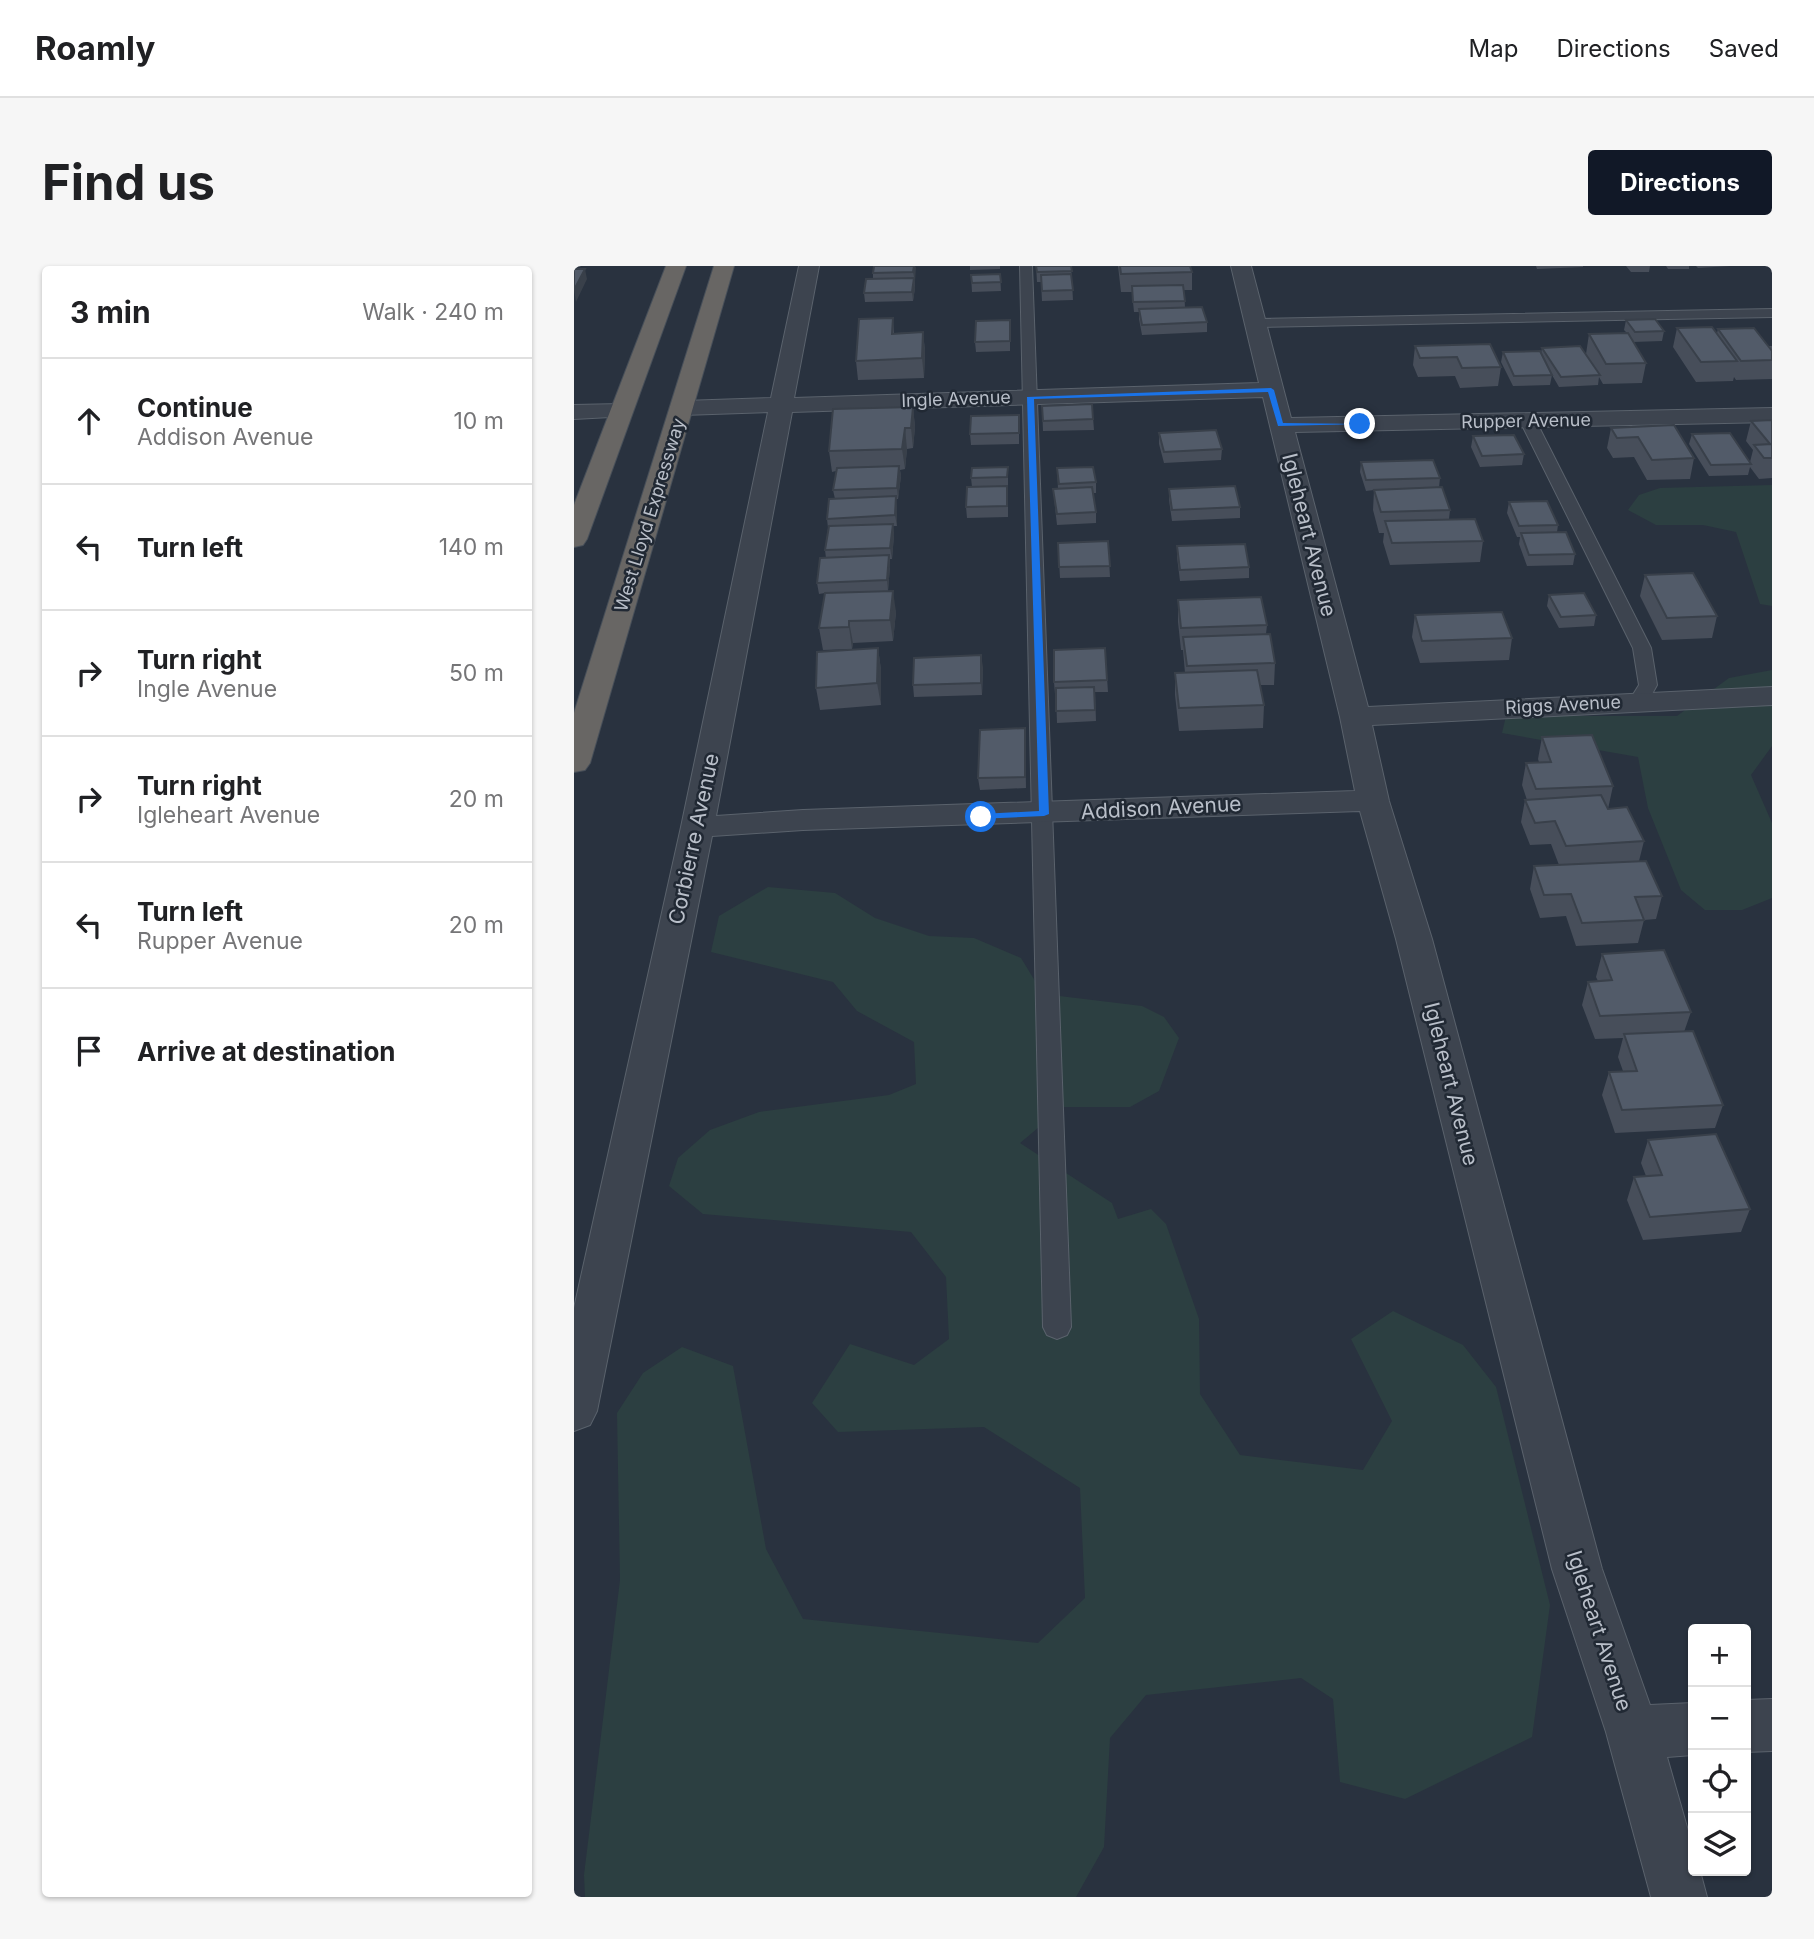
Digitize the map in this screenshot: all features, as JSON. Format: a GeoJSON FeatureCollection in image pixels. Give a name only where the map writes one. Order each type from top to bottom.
{"type":"FeatureCollection","features":[{"type":"Feature","properties":{"kind":"highway"},"geometry":{"type":"LineString","coordinates":[[574,539],[676,266]]}},
{"type":"Feature","properties":{"kind":"highway","name":"West Lloyd Expressway"},"geometry":{"type":"LineString","coordinates":[[574,763],[724,266]]}},
{"type":"Feature","properties":{"kind":"street","name":"Corbierre Avenue"},"geometry":{"type":"LineString","coordinates":[[574,1411],[697,827],[809,266]]}},
{"type":"Feature","properties":{"kind":"street","name":"Igleheart Avenue"},"geometry":{"type":"LineString","coordinates":[[1241,266],[1355,717],[1373,801],[1414,939],[1577,1569],[1633,1732],[1679,1897]]}},
{"type":"Feature","properties":{"kind":"street","name":"Ingle Avenue"},"geometry":{"type":"LineString","coordinates":[[683,408],[1031,397],[1276,407]]}},
{"type":"Feature","properties":{"kind":"street","name":"Rupper Avenue"},"geometry":{"type":"LineString","coordinates":[[1276,407],[1528,421],[1772,415]]}},
{"type":"Feature","properties":{"kind":"street"},"geometry":{"type":"LineString","coordinates":[[574,412],[621,411]]}},
{"type":"Feature","properties":{"kind":"street","name":"Riggs Avenue"},"geometry":{"type":"LineString","coordinates":[[1355,717],[1772,696]]}},
{"type":"Feature","properties":{"kind":"street","name":"Addison Avenue"},"geometry":{"type":"LineString","coordinates":[[697,827],[803,820],[1373,801]]}},
{"type":"Feature","properties":{"kind":"street"},"geometry":{"type":"LineString","coordinates":[[1751,1726],[1772,1725]]}},
{"type":"Feature","properties":{"kind":"street"},"geometry":{"type":"LineString","coordinates":[[1633,1732],[1688,1729]]}},
{"type":"Feature","properties":{"kind":"lane"},"geometry":{"type":"LineString","coordinates":[[1026,266],[1058,1327]]}},
{"type":"Feature","properties":{"kind":"lane"},"geometry":{"type":"LineString","coordinates":[[1255,323],[1772,313]]}},
{"type":"Feature","properties":{"kind":"lane"},"geometry":{"type":"LineString","coordinates":[[1528,421],[1642,648],[1648,685],[1639,701]]}},
{"type":"Feature","properties":{"kind":"shaded area"},"geometry":{"type":"Polygon","coordinates":[[[1772,485],[1772,606],[1760,604],[1736,532],[1703,525],[1656,525],[1628,510],[1639,495],[1660,488],[1772,485]]]}},
{"type":"Feature","properties":{"kind":"shaded area"},"geometry":{"type":"Polygon","coordinates":[[[1772,670],[1772,746],[1751,775],[1772,823],[1772,898],[1742,910],[1705,910],[1681,890],[1648,808],[1638,757],[1502,733],[1506,716],[1677,716],[1729,678],[1772,670]]]}},
{"type":"Feature","properties":{"kind":"shaded area"},"geometry":{"type":"Polygon","coordinates":[[[768,887],[835,893],[875,918],[929,936],[974,938],[1021,958],[1043,994],[1142,1006],[1164,1017],[1179,1038],[1159,1091],[1130,1107],[1063,1107],[1020,1143],[1112,1203],[1118,1219],[1151,1209],[1166,1224],[1199,1319],[1200,1394],[1240,1455],[1363,1470],[1392,1421],[1351,1339],[1393,1311],[1463,1345],[1496,1387],[1550,1605],[1532,1737],[1405,1799],[1340,1782],[1333,1699],[1301,1678],[1146,1695],[1110,1738],[1104,1847],[1076,1897],[585,1897],[584,1875],[620,1580],[617,1413],[643,1373],[682,1347],[733,1366],[766,1549],[803,1619],[1038,1643],[1085,1598],[1080,1488],[984,1427],[838,1432],[812,1403],[850,1344],[914,1365],[949,1339],[946,1277],[911,1232],[703,1214],[669,1186],[678,1158],[710,1130],[759,1112],[889,1095],[916,1084],[914,1042],[857,1011],[833,982],[711,952],[719,916],[768,887]]]}},
{"type":"Feature","properties":{"kind":"building"},"geometry":{"type":"Polygon","coordinates":[[[874,266],[914,266],[913,272],[873,273],[874,266]]]}},
{"type":"Feature","properties":{"kind":"building"},"geometry":{"type":"Polygon","coordinates":[[[1036,266],[1071,266],[1072,271],[1037,272],[1036,266]]]}},
{"type":"Feature","properties":{"kind":"building"},"geometry":{"type":"Polygon","coordinates":[[[1120,266],[1190,266],[1192,272],[1121,274],[1120,266]]]}},
{"type":"Feature","properties":{"kind":"building"},"geometry":{"type":"Polygon","coordinates":[[[574,269],[585,269],[574,290],[574,269]]]}},
{"type":"Feature","properties":{"kind":"building"},"geometry":{"type":"Polygon","coordinates":[[[1000,274],[1001,282],[972,283],[971,275],[1000,274]]]}},
{"type":"Feature","properties":{"kind":"building"},"geometry":{"type":"Polygon","coordinates":[[[1071,274],[1073,290],[1042,291],[1041,275],[1071,274]]]}},
{"type":"Feature","properties":{"kind":"building"},"geometry":{"type":"Polygon","coordinates":[[[914,278],[912,292],[864,293],[866,279],[914,278]]]}},
{"type":"Feature","properties":{"kind":"building"},"geometry":{"type":"Polygon","coordinates":[[[1183,285],[1185,301],[1133,302],[1132,286],[1183,285]]]}},
{"type":"Feature","properties":{"kind":"building"},"geometry":{"type":"Polygon","coordinates":[[[1202,307],[1207,322],[1142,325],[1139,309],[1202,307]]]}},
{"type":"Feature","properties":{"kind":"building"},"geometry":{"type":"Polygon","coordinates":[[[893,318],[892,334],[923,332],[922,358],[856,361],[859,319],[893,318]]]}},
{"type":"Feature","properties":{"kind":"building"},"geometry":{"type":"Polygon","coordinates":[[[1655,319],[1664,331],[1635,332],[1626,320],[1655,319]]]}},
{"type":"Feature","properties":{"kind":"building"},"geometry":{"type":"Polygon","coordinates":[[[1010,320],[1010,341],[975,342],[976,321],[1010,320]]]}},
{"type":"Feature","properties":{"kind":"building"},"geometry":{"type":"Polygon","coordinates":[[[1712,327],[1737,361],[1701,362],[1677,328],[1712,327]]]}},
{"type":"Feature","properties":{"kind":"building"},"geometry":{"type":"Polygon","coordinates":[[[1754,328],[1772,351],[1772,360],[1741,361],[1718,329],[1754,328]]]}},
{"type":"Feature","properties":{"kind":"building"},"geometry":{"type":"Polygon","coordinates":[[[1628,333],[1646,363],[1606,364],[1589,334],[1628,333]]]}},
{"type":"Feature","properties":{"kind":"building"},"geometry":{"type":"Polygon","coordinates":[[[1490,344],[1501,367],[1462,368],[1457,357],[1420,358],[1415,346],[1490,344]]]}},
{"type":"Feature","properties":{"kind":"building"},"geometry":{"type":"Polygon","coordinates":[[[1580,346],[1600,375],[1561,377],[1542,348],[1580,346]]]}},
{"type":"Feature","properties":{"kind":"building"},"geometry":{"type":"Polygon","coordinates":[[[1540,351],[1552,375],[1514,376],[1503,352],[1540,351]]]}},
{"type":"Feature","properties":{"kind":"building"},"geometry":{"type":"Polygon","coordinates":[[[1092,404],[1093,419],[1043,421],[1042,406],[1092,404]]]}},
{"type":"Feature","properties":{"kind":"building"},"geometry":{"type":"Polygon","coordinates":[[[913,407],[911,428],[905,428],[902,449],[829,451],[833,409],[913,407]]]}},
{"type":"Feature","properties":{"kind":"building"},"geometry":{"type":"Polygon","coordinates":[[[1019,415],[1019,433],[970,434],[971,416],[1019,415]]]}},
{"type":"Feature","properties":{"kind":"building"},"geometry":{"type":"Polygon","coordinates":[[[1772,420],[1772,458],[1764,458],[1754,445],[1770,444],[1751,421],[1772,420]]]}},
{"type":"Feature","properties":{"kind":"building"},"geometry":{"type":"Polygon","coordinates":[[[1674,425],[1694,458],[1652,460],[1638,437],[1617,438],[1611,428],[1674,425]]]}},
{"type":"Feature","properties":{"kind":"building"},"geometry":{"type":"Polygon","coordinates":[[[1216,430],[1222,449],[1164,452],[1159,433],[1216,430]]]}},
{"type":"Feature","properties":{"kind":"building"},"geometry":{"type":"Polygon","coordinates":[[[1730,433],[1751,464],[1711,465],[1692,434],[1730,433]]]}},
{"type":"Feature","properties":{"kind":"building"},"geometry":{"type":"Polygon","coordinates":[[[1514,435],[1524,454],[1482,456],[1473,436],[1514,435]]]}},
{"type":"Feature","properties":{"kind":"building"},"geometry":{"type":"Polygon","coordinates":[[[1433,460],[1440,478],[1366,480],[1361,462],[1433,460]]]}},
{"type":"Feature","properties":{"kind":"building"},"geometry":{"type":"Polygon","coordinates":[[[899,466],[897,488],[833,490],[837,468],[899,466]]]}},
{"type":"Feature","properties":{"kind":"building"},"geometry":{"type":"Polygon","coordinates":[[[1008,467],[1007,477],[971,478],[972,468],[1008,467]]]}},
{"type":"Feature","properties":{"kind":"building"},"geometry":{"type":"Polygon","coordinates":[[[1093,467],[1096,482],[1059,484],[1057,468],[1093,467]]]}},
{"type":"Feature","properties":{"kind":"building"},"geometry":{"type":"Polygon","coordinates":[[[1007,486],[1007,506],[966,507],[967,487],[1007,486]]]}},
{"type":"Feature","properties":{"kind":"building"},"geometry":{"type":"Polygon","coordinates":[[[1235,486],[1240,507],[1172,510],[1169,489],[1235,486]]]}},
{"type":"Feature","properties":{"kind":"building"},"geometry":{"type":"Polygon","coordinates":[[[1092,487],[1096,512],[1057,514],[1053,489],[1092,487]]]}},
{"type":"Feature","properties":{"kind":"building"},"geometry":{"type":"Polygon","coordinates":[[[1442,487],[1450,510],[1381,512],[1374,490],[1442,487]]]}},
{"type":"Feature","properties":{"kind":"building"},"geometry":{"type":"Polygon","coordinates":[[[896,496],[895,515],[827,519],[829,499],[896,496]]]}},
{"type":"Feature","properties":{"kind":"building"},"geometry":{"type":"Polygon","coordinates":[[[1547,501],[1558,525],[1519,526],[1509,502],[1547,501]]]}},
{"type":"Feature","properties":{"kind":"building"},"geometry":{"type":"Polygon","coordinates":[[[1475,519],[1483,541],[1392,543],[1385,521],[1475,519]]]}},
{"type":"Feature","properties":{"kind":"building"},"geometry":{"type":"Polygon","coordinates":[[[893,524],[890,548],[825,550],[829,526],[893,524]]]}},
{"type":"Feature","properties":{"kind":"building"},"geometry":{"type":"Polygon","coordinates":[[[1566,532],[1575,554],[1529,555],[1521,533],[1566,532]]]}},
{"type":"Feature","properties":{"kind":"building"},"geometry":{"type":"Polygon","coordinates":[[[1108,541],[1110,566],[1059,567],[1058,543],[1108,541]]]}},
{"type":"Feature","properties":{"kind":"building"},"geometry":{"type":"Polygon","coordinates":[[[1245,544],[1249,567],[1180,570],[1177,546],[1245,544]]]}},
{"type":"Feature","properties":{"kind":"building"},"geometry":{"type":"Polygon","coordinates":[[[889,555],[887,580],[817,583],[820,558],[889,555]]]}},
{"type":"Feature","properties":{"kind":"building"},"geometry":{"type":"Polygon","coordinates":[[[1693,573],[1717,616],[1667,618],[1645,575],[1693,573]]]}},
{"type":"Feature","properties":{"kind":"building"},"geometry":{"type":"Polygon","coordinates":[[[893,591],[890,620],[849,621],[849,627],[819,628],[825,593],[893,591]]]}},
{"type":"Feature","properties":{"kind":"building"},"geometry":{"type":"Polygon","coordinates":[[[1584,593],[1596,615],[1561,617],[1549,595],[1584,593]]]}},
{"type":"Feature","properties":{"kind":"building"},"geometry":{"type":"Polygon","coordinates":[[[1261,597],[1267,625],[1181,628],[1178,600],[1261,597]]]}},
{"type":"Feature","properties":{"kind":"building"},"geometry":{"type":"Polygon","coordinates":[[[1502,612],[1512,638],[1422,641],[1415,615],[1502,612]]]}},
{"type":"Feature","properties":{"kind":"building"},"geometry":{"type":"Polygon","coordinates":[[[1270,634],[1275,663],[1187,666],[1183,637],[1270,634]]]}},
{"type":"Feature","properties":{"kind":"building"},"geometry":{"type":"Polygon","coordinates":[[[878,648],[877,683],[816,688],[817,652],[878,648]]]}},
{"type":"Feature","properties":{"kind":"building"},"geometry":{"type":"Polygon","coordinates":[[[1105,648],[1107,680],[1054,682],[1054,650],[1105,648]]]}},
{"type":"Feature","properties":{"kind":"building"},"geometry":{"type":"Polygon","coordinates":[[[981,655],[981,683],[913,685],[914,658],[981,655]]]}},
{"type":"Feature","properties":{"kind":"building"},"geometry":{"type":"Polygon","coordinates":[[[1257,670],[1264,705],[1179,708],[1175,673],[1257,670]]]}},
{"type":"Feature","properties":{"kind":"building"},"geometry":{"type":"Polygon","coordinates":[[[1094,687],[1095,710],[1056,711],[1056,688],[1094,687]]]}},
{"type":"Feature","properties":{"kind":"building"},"geometry":{"type":"Polygon","coordinates":[[[1025,728],[1025,777],[978,778],[980,730],[1025,728]]]}},
{"type":"Feature","properties":{"kind":"building"},"geometry":{"type":"Polygon","coordinates":[[[1592,735],[1613,786],[1536,789],[1526,763],[1551,762],[1542,737],[1592,735]]]}},
{"type":"Feature","properties":{"kind":"building"},"geometry":{"type":"Polygon","coordinates":[[[1601,795],[1608,809],[1627,807],[1644,841],[1566,846],[1555,821],[1535,823],[1525,800],[1601,795]]]}},
{"type":"Feature","properties":{"kind":"building"},"geometry":{"type":"Polygon","coordinates":[[[1646,861],[1662,896],[1635,897],[1644,920],[1582,923],[1571,894],[1544,895],[1534,866],[1646,861]]]}},
{"type":"Feature","properties":{"kind":"building"},"geometry":{"type":"Polygon","coordinates":[[[1664,950],[1691,1012],[1600,1016],[1588,982],[1612,980],[1602,954],[1664,950]]]}},
{"type":"Feature","properties":{"kind":"building"},"geometry":{"type":"Polygon","coordinates":[[[1693,1031],[1723,1105],[1622,1110],[1609,1072],[1637,1071],[1624,1034],[1693,1031]]]}},
{"type":"Feature","properties":{"kind":"building"},"geometry":{"type":"Polygon","coordinates":[[[1716,1134],[1750,1209],[1650,1217],[1634,1177],[1662,1175],[1648,1140],[1716,1134]]]}},
{"type":"Feature","properties":{"kind":"route"},"geometry":{"type":"LineString","coordinates":[[981,817],[1044,814],[1031,397],[1271,390],[1280,425],[1360,424]]}}]}
